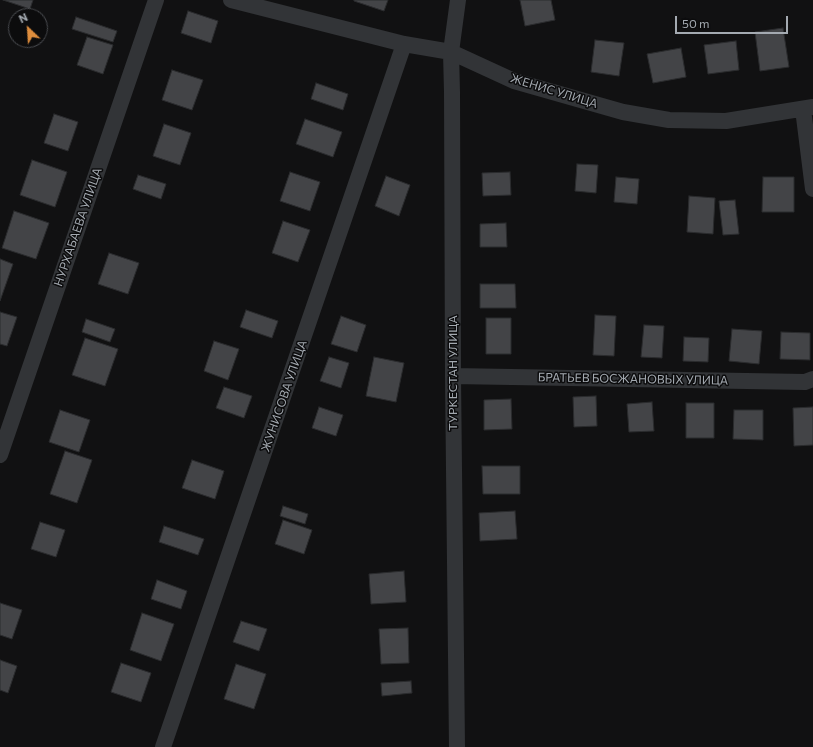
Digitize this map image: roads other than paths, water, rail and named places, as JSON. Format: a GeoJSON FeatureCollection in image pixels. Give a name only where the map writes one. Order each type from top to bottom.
{"type":"FeatureCollection","features":[{"type":"Feature","properties":{"kind":"street","name":"НУРХАБАЕВА УЛИЦА"},"geometry":{"type":"LineString","coordinates":[[0,455],[156,0]]}},
{"type":"Feature","properties":{"kind":"street","name":"ЖЕНИС УЛИЦА"},"geometry":{"type":"LineString","coordinates":[[231,0],[404,44],[451,52],[514,81],[624,112],[661,119],[726,121],[808,108]]}},
{"type":"Feature","properties":{"kind":"street","name":"ТУРКЕСТАН УЛИЦА"},"geometry":{"type":"LineString","coordinates":[[457,747],[451,52],[458,0]]}},
{"type":"Feature","properties":{"kind":"street","name":"ЖУНИСОВА УЛИЦА"},"geometry":{"type":"LineString","coordinates":[[163,747],[404,44]]}},
{"type":"Feature","properties":{"kind":"street"},"geometry":{"type":"LineString","coordinates":[[808,108],[813,189]]}},
{"type":"Feature","properties":{"kind":"street","name":"БРАТЬЕВ БОСЖАНОВЫХ УЛИЦА"},"geometry":{"type":"LineString","coordinates":[[453,376],[805,382],[813,379]]}}]}
